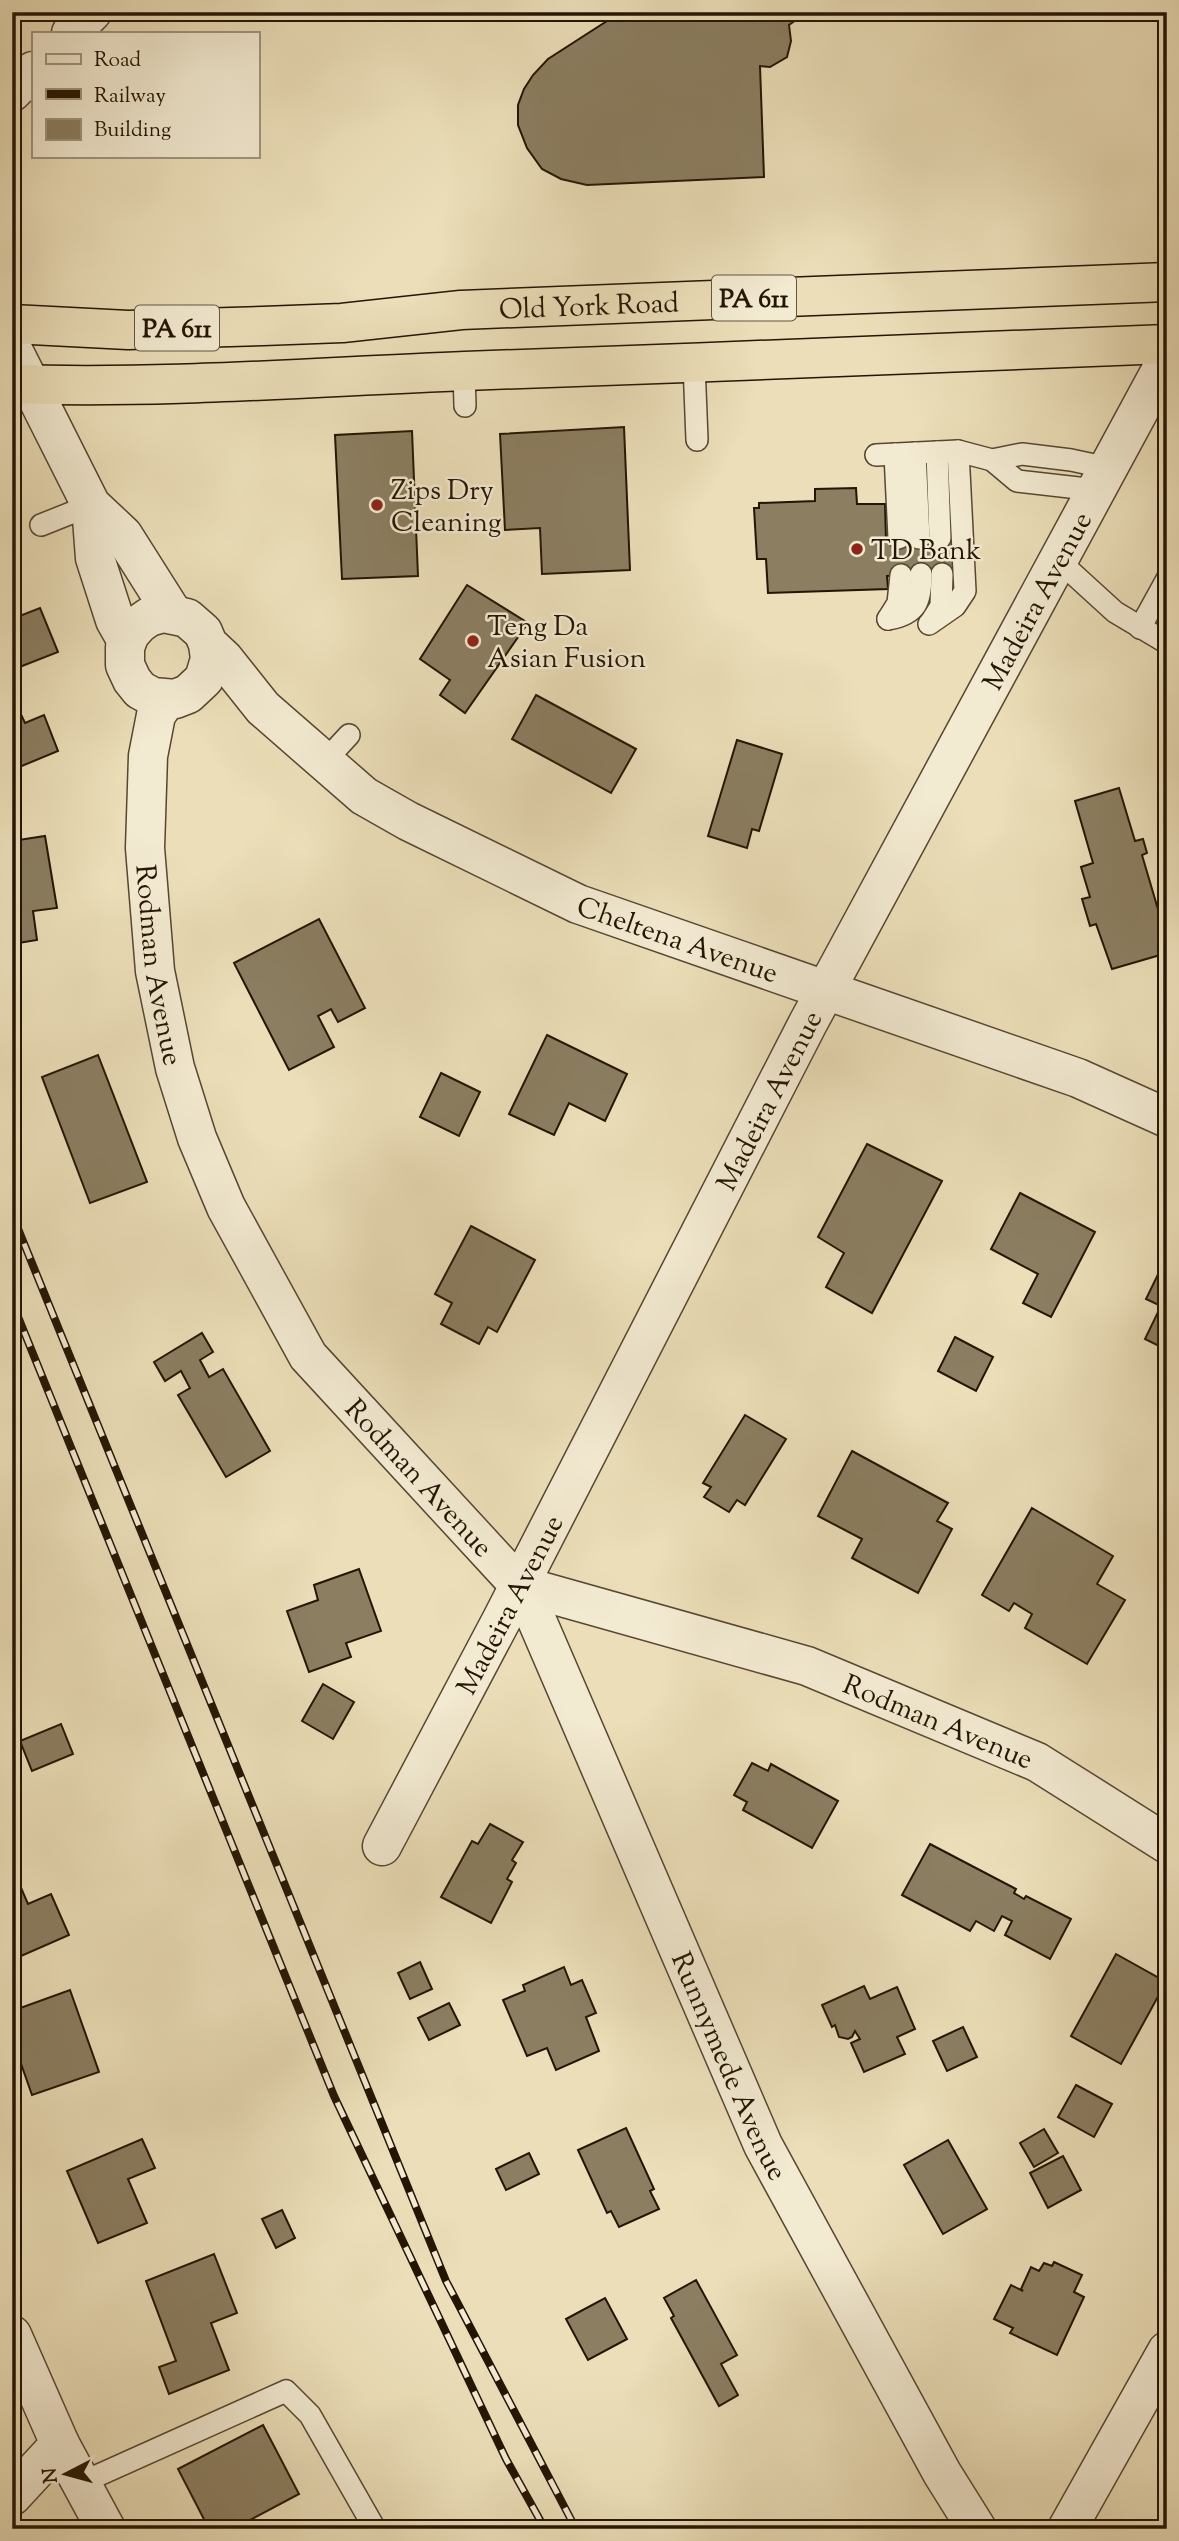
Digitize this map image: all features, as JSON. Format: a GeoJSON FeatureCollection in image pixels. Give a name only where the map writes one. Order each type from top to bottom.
{"type":"FeatureCollection","features":[{"type":"Feature","properties":{"kind":"highway","name":"Old York Road"},"geometry":{"type":"LineString","coordinates":[[12,324],[128,330],[263,326],[342,323],[461,310],[1167,282]]}},
{"type":"Feature","properties":{"kind":"highway","name":"PA 611"},"geometry":{"type":"LineString","coordinates":[[21,384],[265,382],[464,388],[694,364],[1167,344]]}},
{"type":"Feature","properties":{"kind":"street"},"geometry":{"type":"LineString","coordinates":[[72,32],[92,12]]}},
{"type":"Feature","properties":{"kind":"street"},"geometry":{"type":"LineString","coordinates":[[12,92],[32,72]]}},
{"type":"Feature","properties":{"kind":"street","name":"Cheltena Avenue"},"geometry":{"type":"LineString","coordinates":[[12,348],[21,384],[91,505],[123,535],[173,614],[196,624],[200,672]]}},
{"type":"Feature","properties":{"kind":"street","name":"Madeira Avenue"},"geometry":{"type":"LineString","coordinates":[[382,1846],[827,990],[1167,359]]}},
{"type":"Feature","properties":{"kind":"street","name":"Cheltena Avenue"},"geometry":{"type":"LineString","coordinates":[[91,505],[95,558],[116,620],[127,641]]}},
{"type":"Feature","properties":{"kind":"street"},"geometry":{"type":"LineString","coordinates":[[131,680],[125,665],[127,641],[133,631],[144,620],[158,614],[173,614]]}},
{"type":"Feature","properties":{"kind":"street","name":"Cheltena Avenue"},"geometry":{"type":"LineString","coordinates":[[200,672],[337,748],[364,796],[408,821],[578,904],[1078,1078],[1167,1118]]}},
{"type":"Feature","properties":{"kind":"street","name":"Cheltena Avenue"},"geometry":{"type":"LineString","coordinates":[[131,680],[147,694],[200,672]]}},
{"type":"Feature","properties":{"kind":"street","name":"Rodman Avenue"},"geometry":{"type":"LineString","coordinates":[[200,672],[156,715],[152,730],[146,790],[145,848],[155,971],[175,1068],[197,1138],[226,1207],[308,1356],[519,1585],[807,1666],[1038,1762],[1167,1844]]}},
{"type":"Feature","properties":{"kind":"street","name":"Rodman Avenue"},"geometry":{"type":"LineString","coordinates":[[131,680],[131,703],[146,790]]}},
{"type":"Feature","properties":{"kind":"street","name":"Runnymede Avenue"},"geometry":{"type":"LineString","coordinates":[[519,1585],[570,1696],[763,2145],[942,2473],[977,2529]]}},
{"type":"Feature","properties":{"kind":"street"},"geometry":{"type":"LineString","coordinates":[[12,2335],[60,2444],[106,2529]]}},
{"type":"Feature","properties":{"kind":"street"},"geometry":{"type":"LineString","coordinates":[[1067,2529],[1167,2351]]}},
{"type":"Feature","properties":{"kind":"street"},"geometry":{"type":"LineString","coordinates":[[12,2496],[60,2444]]}},
{"type":"Feature","properties":{"kind":"lane"},"geometry":{"type":"LineString","coordinates":[[694,364],[697,440]]}},
{"type":"Feature","properties":{"kind":"lane"},"geometry":{"type":"LineString","coordinates":[[947,452],[919,538],[895,454],[947,452],[992,460],[1022,454],[1071,460],[1102,479]]}},
{"type":"Feature","properties":{"kind":"lane"},"geometry":{"type":"LineString","coordinates":[[888,619],[902,616],[913,609],[921,594],[921,574],[941,606],[929,624],[955,606],[965,591],[947,452]]}},
{"type":"Feature","properties":{"kind":"lane"},"geometry":{"type":"LineString","coordinates":[[41,525],[91,505]]}},
{"type":"Feature","properties":{"kind":"lane"},"geometry":{"type":"LineString","coordinates":[[1058,560],[1115,612],[1167,643]]}},
{"type":"Feature","properties":{"kind":"lane"},"geometry":{"type":"LineString","coordinates":[[1140,628],[1167,579]]}},
{"type":"Feature","properties":{"kind":"lane"},"geometry":{"type":"LineString","coordinates":[[81,2483],[286,2391],[310,2415],[375,2529]]}},
{"type":"Feature","properties":{"kind":"building"},"geometry":{"type":"Polygon","coordinates":[[[621,12],[807,12],[789,25],[791,41],[787,57],[770,67],[760,66],[764,177],[587,185],[561,179],[542,169],[527,148],[518,125],[518,105],[524,89],[548,59],[621,12]]]}},
{"type":"Feature","properties":{"kind":"building"},"geometry":{"type":"Polygon","coordinates":[[[624,427],[630,570],[542,574],[540,528],[505,530],[500,434],[624,427]]]}},
{"type":"Feature","properties":{"kind":"building","name":"Zips Dry Cleaning"},"geometry":{"type":"Polygon","coordinates":[[[412,431],[418,576],[342,579],[335,435],[412,431]]]}},
{"type":"Feature","properties":{"kind":"building","name":"TD Bank"},"geometry":{"type":"Polygon","coordinates":[[[856,488],[857,504],[885,504],[886,539],[958,537],[960,573],[887,576],[888,589],[768,593],[766,559],[757,559],[754,508],[759,508],[759,503],[815,501],[815,489],[856,488]]]}},
{"type":"Feature","properties":{"kind":"building","name":"Teng Da Asian Fusion"},"geometry":{"type":"Polygon","coordinates":[[[467,585],[528,623],[465,713],[440,695],[450,680],[420,659],[467,585]]]}},
{"type":"Feature","properties":{"kind":"building"},"geometry":{"type":"Polygon","coordinates":[[[40,608],[58,652],[12,670],[12,619],[40,608]]]}},
{"type":"Feature","properties":{"kind":"building"},"geometry":{"type":"Polygon","coordinates":[[[536,695],[636,749],[611,793],[512,739],[536,695]]]}},
{"type":"Feature","properties":{"kind":"building"},"geometry":{"type":"Polygon","coordinates":[[[17,706],[25,723],[44,715],[58,751],[12,770],[12,708],[17,706]]]}},
{"type":"Feature","properties":{"kind":"building"},"geometry":{"type":"Polygon","coordinates":[[[737,740],[782,754],[759,831],[752,829],[747,848],[708,836],[737,740]]]}},
{"type":"Feature","properties":{"kind":"building"},"geometry":{"type":"Polygon","coordinates":[[[1119,788],[1135,841],[1143,839],[1147,853],[1142,855],[1165,933],[1161,934],[1167,953],[1112,969],[1096,924],[1090,926],[1082,899],[1090,897],[1081,867],[1093,863],[1075,801],[1119,788]]]}},
{"type":"Feature","properties":{"kind":"building"},"geometry":{"type":"Polygon","coordinates":[[[45,836],[57,908],[33,911],[37,940],[12,944],[12,841],[45,836]]]}},
{"type":"Feature","properties":{"kind":"building"},"geometry":{"type":"Polygon","coordinates":[[[319,919],[365,1008],[338,1022],[331,1009],[318,1016],[334,1047],[289,1070],[234,963],[319,919]]]}},
{"type":"Feature","properties":{"kind":"building"},"geometry":{"type":"Polygon","coordinates":[[[547,1035],[627,1074],[605,1121],[569,1103],[554,1135],[509,1114],[547,1035]]]}},
{"type":"Feature","properties":{"kind":"building"},"geometry":{"type":"Polygon","coordinates":[[[98,1055],[147,1182],[90,1203],[42,1077],[98,1055]]]}},
{"type":"Feature","properties":{"kind":"building"},"geometry":{"type":"Polygon","coordinates":[[[441,1073],[480,1092],[459,1136],[420,1117],[441,1073]]]}},
{"type":"Feature","properties":{"kind":"building"},"geometry":{"type":"Polygon","coordinates":[[[867,1144],[942,1181],[872,1313],[826,1287],[844,1253],[818,1237],[867,1144]]]}},
{"type":"Feature","properties":{"kind":"building"},"geometry":{"type":"Polygon","coordinates":[[[1020,1193],[1095,1232],[1051,1317],[1023,1303],[1038,1274],[991,1249],[1020,1193]]]}},
{"type":"Feature","properties":{"kind":"building"},"geometry":{"type":"Polygon","coordinates":[[[471,1226],[535,1260],[497,1332],[488,1327],[479,1344],[441,1324],[452,1303],[435,1294],[471,1226]]]}},
{"type":"Feature","properties":{"kind":"building"},"geometry":{"type":"Polygon","coordinates":[[[1166,1258],[1167,1350],[1145,1339],[1161,1306],[1146,1299],[1166,1258]]]}},
{"type":"Feature","properties":{"kind":"building"},"geometry":{"type":"Polygon","coordinates":[[[202,1333],[213,1352],[200,1360],[209,1377],[223,1369],[270,1451],[226,1477],[178,1395],[190,1388],[181,1371],[165,1381],[154,1362],[202,1333]]]}},
{"type":"Feature","properties":{"kind":"building"},"geometry":{"type":"Polygon","coordinates":[[[955,1337],[993,1357],[976,1391],[938,1371],[955,1337]]]}},
{"type":"Feature","properties":{"kind":"building"},"geometry":{"type":"Polygon","coordinates":[[[745,1415],[786,1439],[745,1505],[737,1500],[729,1512],[704,1497],[711,1487],[703,1483],[745,1415]]]}},
{"type":"Feature","properties":{"kind":"building"},"geometry":{"type":"Polygon","coordinates":[[[852,1451],[948,1503],[937,1521],[952,1529],[918,1593],[852,1558],[862,1539],[818,1516],[852,1451]]]}},
{"type":"Feature","properties":{"kind":"building"},"geometry":{"type":"Polygon","coordinates":[[[1032,1508],[1113,1556],[1097,1584],[1125,1600],[1087,1664],[1025,1628],[1032,1614],[1014,1603],[1009,1611],[982,1595],[1032,1508]]]}},
{"type":"Feature","properties":{"kind":"building"},"geometry":{"type":"Polygon","coordinates":[[[359,1569],[381,1631],[346,1643],[351,1657],[309,1672],[287,1611],[318,1600],[314,1585],[359,1569]]]}},
{"type":"Feature","properties":{"kind":"building"},"geometry":{"type":"Polygon","coordinates":[[[323,1684],[354,1702],[333,1739],[302,1721],[323,1684]]]}},
{"type":"Feature","properties":{"kind":"building"},"geometry":{"type":"Polygon","coordinates":[[[61,1724],[73,1754],[32,1771],[20,1741],[61,1724]]]}},
{"type":"Feature","properties":{"kind":"building"},"geometry":{"type":"Polygon","coordinates":[[[752,1763],[768,1771],[771,1764],[838,1801],[812,1848],[743,1810],[747,1802],[734,1795],[752,1763]]]}},
{"type":"Feature","properties":{"kind":"building"},"geometry":{"type":"Polygon","coordinates":[[[490,1824],[523,1842],[512,1860],[516,1863],[507,1879],[512,1882],[491,1923],[441,1897],[472,1841],[478,1844],[490,1824]]]}},
{"type":"Feature","properties":{"kind":"building"},"geometry":{"type":"Polygon","coordinates":[[[930,1844],[1016,1889],[1014,1893],[1024,1899],[1026,1896],[1071,1919],[1050,1959],[1005,1935],[1012,1921],[1002,1916],[994,1931],[976,1921],[970,1931],[902,1895],[930,1844]]]}},
{"type":"Feature","properties":{"kind":"building"},"geometry":{"type":"Polygon","coordinates":[[[12,1867],[28,1904],[51,1894],[69,1935],[12,1960],[12,1867]]]}},
{"type":"Feature","properties":{"kind":"building"},"geometry":{"type":"Polygon","coordinates":[[[1116,1954],[1166,1982],[1121,2064],[1071,2036],[1116,1954]]]}},
{"type":"Feature","properties":{"kind":"building"},"geometry":{"type":"Polygon","coordinates":[[[420,1962],[432,1989],[410,1999],[398,1973],[420,1962]]]}},
{"type":"Feature","properties":{"kind":"building"},"geometry":{"type":"Polygon","coordinates":[[[564,1967],[571,1985],[582,1980],[596,2013],[586,2017],[599,2051],[556,2070],[547,2048],[527,2056],[503,2000],[525,1991],[523,1985],[564,1967]]]}},
{"type":"Feature","properties":{"kind":"building"},"geometry":{"type":"Polygon","coordinates":[[[864,1986],[870,1999],[897,1987],[915,2029],[897,2037],[905,2054],[864,2072],[851,2043],[860,2039],[855,2031],[848,2039],[839,2037],[822,2005],[864,1986]]]}},
{"type":"Feature","properties":{"kind":"building"},"geometry":{"type":"Polygon","coordinates":[[[70,1990],[99,2072],[32,2095],[12,2038],[12,2011],[70,1990]]]}},
{"type":"Feature","properties":{"kind":"building"},"geometry":{"type":"Polygon","coordinates":[[[449,2003],[460,2025],[429,2040],[418,2018],[449,2003]]]}},
{"type":"Feature","properties":{"kind":"building"},"geometry":{"type":"Polygon","coordinates":[[[963,2027],[977,2057],[947,2071],[933,2041],[963,2027]]]}},
{"type":"Feature","properties":{"kind":"building"},"geometry":{"type":"Polygon","coordinates":[[[1076,2085],[1112,2104],[1094,2137],[1058,2117],[1076,2085]]]}},
{"type":"Feature","properties":{"kind":"building"},"geometry":{"type":"Polygon","coordinates":[[[626,2128],[654,2189],[650,2191],[659,2209],[619,2227],[611,2211],[607,2213],[578,2150],[626,2128]]]}},
{"type":"Feature","properties":{"kind":"building"},"geometry":{"type":"Polygon","coordinates":[[[1044,2129],[1058,2153],[1034,2167],[1020,2143],[1044,2129]]]}},
{"type":"Feature","properties":{"kind":"building"},"geometry":{"type":"Polygon","coordinates":[[[142,2139],[155,2168],[128,2179],[147,2223],[98,2243],[67,2171],[142,2139]]]}},
{"type":"Feature","properties":{"kind":"building"},"geometry":{"type":"Polygon","coordinates":[[[948,2140],[987,2209],[943,2234],[904,2165],[948,2140]]]}},
{"type":"Feature","properties":{"kind":"building"},"geometry":{"type":"Polygon","coordinates":[[[529,2153],[539,2174],[506,2190],[496,2169],[529,2153]]]}},
{"type":"Feature","properties":{"kind":"building"},"geometry":{"type":"Polygon","coordinates":[[[1063,2156],[1081,2190],[1048,2208],[1030,2173],[1063,2156]]]}},
{"type":"Feature","properties":{"kind":"building"},"geometry":{"type":"Polygon","coordinates":[[[282,2210],[295,2238],[276,2248],[262,2219],[282,2210]]]}},
{"type":"Feature","properties":{"kind":"building"},"geometry":{"type":"Polygon","coordinates":[[[214,2254],[237,2313],[211,2323],[229,2370],[169,2394],[159,2367],[176,2361],[146,2281],[214,2254]]]}},
{"type":"Feature","properties":{"kind":"building"},"geometry":{"type":"Polygon","coordinates":[[[1054,2262],[1082,2275],[1074,2292],[1084,2297],[1057,2355],[1010,2333],[1013,2328],[994,2319],[1011,2285],[1023,2291],[1021,2289],[1031,2267],[1039,2271],[1044,2263],[1052,2266],[1054,2262]]]}},
{"type":"Feature","properties":{"kind":"building"},"geometry":{"type":"Polygon","coordinates":[[[696,2280],[737,2355],[721,2364],[738,2395],[719,2406],[671,2318],[674,2316],[664,2298],[696,2280]]]}},
{"type":"Feature","properties":{"kind":"building"},"geometry":{"type":"Polygon","coordinates":[[[605,2298],[627,2339],[588,2360],[566,2319],[605,2298]]]}},
{"type":"Feature","properties":{"kind":"building"},"geometry":{"type":"Polygon","coordinates":[[[263,2425],[299,2494],[233,2529],[209,2529],[178,2469],[263,2425]]]}},
{"type":"Feature","properties":{"kind":"railway"},"geometry":{"type":"LineString","coordinates":[[12,1214],[446,2281],[576,2529]]}},
{"type":"Feature","properties":{"kind":"railway"},"geometry":{"type":"LineString","coordinates":[[12,1302],[334,2096],[506,2459],[545,2529]]}},
{"type":"Feature","properties":{"kind":"place","name":"Zips Dry Cleaning"},"geometry":{"type":"Point","coordinates":[377,505]}},
{"type":"Feature","properties":{"kind":"place","name":"TD Bank"},"geometry":{"type":"Point","coordinates":[857,549]}},
{"type":"Feature","properties":{"kind":"place","name":"Teng Da Asian Fusion"},"geometry":{"type":"Point","coordinates":[473,641]}}]}
